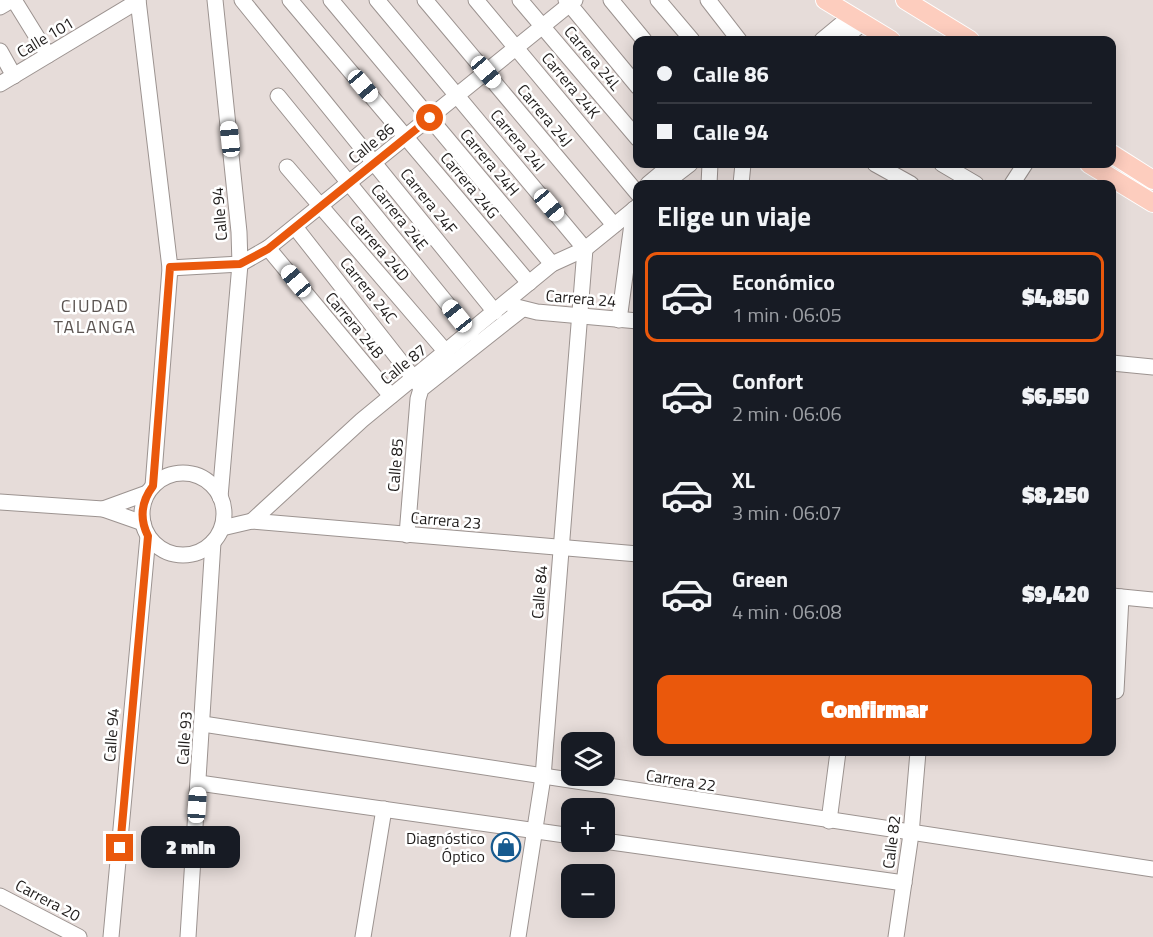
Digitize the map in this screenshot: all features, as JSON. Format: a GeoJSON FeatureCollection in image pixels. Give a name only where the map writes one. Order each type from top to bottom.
{"type":"FeatureCollection","features":[{"type":"Feature","properties":{"kind":"main road"},"geometry":{"type":"LineString","coordinates":[[825,0],[884,36]]}},
{"type":"Feature","properties":{"kind":"main road"},"geometry":{"type":"LineString","coordinates":[[905,0],[960,36]]}},
{"type":"Feature","properties":{"kind":"main road"},"geometry":{"type":"LineString","coordinates":[[1116,157],[1153,180]]}},
{"type":"Feature","properties":{"kind":"main road"},"geometry":{"type":"LineString","coordinates":[[1096,168],[1115,180]]}},
{"type":"Feature","properties":{"kind":"main road"},"geometry":{"type":"LineString","coordinates":[[1116,180],[1153,203]]}},
{"type":"Feature","properties":{"kind":"street"},"geometry":{"type":"LineString","coordinates":[[0,8],[13,0],[48,55]]}},
{"type":"Feature","properties":{"kind":"street","name":"Calle 94"},"geometry":{"type":"LineString","coordinates":[[215,0],[239,232],[240,264],[221,499]]}},
{"type":"Feature","properties":{"kind":"street","name":"Carrera 24F"},"geometry":{"type":"LineString","coordinates":[[242,0],[375,162],[501,308]]}},
{"type":"Feature","properties":{"kind":"street","name":"Carrera 24G"},"geometry":{"type":"LineString","coordinates":[[290,0],[529,284]]}},
{"type":"Feature","properties":{"kind":"street","name":"Carrera 24H"},"geometry":{"type":"LineString","coordinates":[[331,0],[552,264]]}},
{"type":"Feature","properties":{"kind":"street","name":"Carrera 24I"},"geometry":{"type":"LineString","coordinates":[[377,0],[582,245]]}},
{"type":"Feature","properties":{"kind":"street","name":"Carrera 24J"},"geometry":{"type":"LineString","coordinates":[[425,0],[611,222]]}},
{"type":"Feature","properties":{"kind":"street","name":"Carrera 24K"},"geometry":{"type":"LineString","coordinates":[[476,0],[633,189]]}},
{"type":"Feature","properties":{"kind":"street","name":"Carrera 24L"},"geometry":{"type":"LineString","coordinates":[[520,0],[633,133]]}},
{"type":"Feature","properties":{"kind":"street"},"geometry":{"type":"LineString","coordinates":[[611,0],[641,36]]}},
{"type":"Feature","properties":{"kind":"street"},"geometry":{"type":"LineString","coordinates":[[658,0],[689,36]]}},
{"type":"Feature","properties":{"kind":"street"},"geometry":{"type":"LineString","coordinates":[[708,0],[736,36]]}},
{"type":"Feature","properties":{"kind":"street"},"geometry":{"type":"LineString","coordinates":[[138,1],[170,267],[150,489],[143,503],[145,530]]}},
{"type":"Feature","properties":{"kind":"street","name":"Calle 101"},"geometry":{"type":"LineString","coordinates":[[0,84],[138,1]]}},
{"type":"Feature","properties":{"kind":"street"},"geometry":{"type":"LineString","coordinates":[[570,2],[633,81]]}},
{"type":"Feature","properties":{"kind":"street","name":"Calle 86"},"geometry":{"type":"LineString","coordinates":[[170,267],[240,264],[268,249],[570,2]]}},
{"type":"Feature","properties":{"kind":"street"},"geometry":{"type":"LineString","coordinates":[[829,36],[857,20]]}},
{"type":"Feature","properties":{"kind":"street"},"geometry":{"type":"LineString","coordinates":[[845,36],[857,20]]}},
{"type":"Feature","properties":{"kind":"street"},"geometry":{"type":"LineString","coordinates":[[0,51],[14,76]]}},
{"type":"Feature","properties":{"kind":"street","name":"Carrera 24E"},"geometry":{"type":"LineString","coordinates":[[278,96],[471,333]]}},
{"type":"Feature","properties":{"kind":"street","name":"Carrera 24D"},"geometry":{"type":"LineString","coordinates":[[287,167],[446,352]]}},
{"type":"Feature","properties":{"kind":"street"},"geometry":{"type":"LineString","coordinates":[[667,174],[681,168]]}},
{"type":"Feature","properties":{"kind":"street"},"geometry":{"type":"LineString","coordinates":[[882,168],[905,180]]}},
{"type":"Feature","properties":{"kind":"street"},"geometry":{"type":"LineString","coordinates":[[949,168],[969,180]]}},
{"type":"Feature","properties":{"kind":"street"},"geometry":{"type":"LineString","coordinates":[[611,222],[633,198]]}},
{"type":"Feature","properties":{"kind":"street"},"geometry":{"type":"LineString","coordinates":[[611,222],[633,210]]}},
{"type":"Feature","properties":{"kind":"street","name":"Calle 87"},"geometry":{"type":"LineString","coordinates":[[252,521],[305,475],[331,447],[391,396],[418,388],[446,352],[552,264],[582,245],[611,222]]}},
{"type":"Feature","properties":{"kind":"street","name":"Carrera 24C"},"geometry":{"type":"LineString","coordinates":[[295,227],[418,388]]}},
{"type":"Feature","properties":{"kind":"street"},"geometry":{"type":"LineString","coordinates":[[619,320],[633,228]]}},
{"type":"Feature","properties":{"kind":"street","name":"Calle 84"},"geometry":{"type":"LineString","coordinates":[[518,937],[543,777],[580,316],[582,245]]}},
{"type":"Feature","properties":{"kind":"street","name":"Carrera 24B"},"geometry":{"type":"LineString","coordinates":[[268,249],[391,396]]}},
{"type":"Feature","properties":{"kind":"street","name":"Carrera 24"},"geometry":{"type":"LineString","coordinates":[[501,308],[633,321]]}},
{"type":"Feature","properties":{"kind":"street"},"geometry":{"type":"LineString","coordinates":[[418,388],[521,310]]}},
{"type":"Feature","properties":{"kind":"street"},"geometry":{"type":"LineString","coordinates":[[1116,363],[1153,367]]}},
{"type":"Feature","properties":{"kind":"street","name":"Calle 85"},"geometry":{"type":"LineString","coordinates":[[407,535],[418,388]]}},
{"type":"Feature","properties":{"kind":"street"},"geometry":{"type":"LineString","coordinates":[[0,502],[103,509],[145,530],[158,547],[179,554],[201,551],[213,542],[222,528],[224,514],[221,499],[213,486],[190,473],[176,473],[164,478],[150,489],[103,509]]}},
{"type":"Feature","properties":{"kind":"street","name":"Carrera 23"},"geometry":{"type":"LineString","coordinates":[[221,499],[252,521]]}},
{"type":"Feature","properties":{"kind":"street","name":"Carrera 23"},"geometry":{"type":"LineString","coordinates":[[222,528],[252,521],[633,554]]}},
{"type":"Feature","properties":{"kind":"street","name":"Calle 94"},"geometry":{"type":"LineString","coordinates":[[111,937],[145,530]]}},
{"type":"Feature","properties":{"kind":"street","name":"Calle 93"},"geometry":{"type":"LineString","coordinates":[[188,937],[213,542]]}},
{"type":"Feature","properties":{"kind":"street"},"geometry":{"type":"LineString","coordinates":[[1116,691],[1116,596],[1153,600]]}},
{"type":"Feature","properties":{"kind":"street","name":"Carrera 22"},"geometry":{"type":"LineString","coordinates":[[203,724],[911,834],[1153,869]]}},
{"type":"Feature","properties":{"kind":"street"},"geometry":{"type":"LineString","coordinates":[[829,821],[837,756]]}},
{"type":"Feature","properties":{"kind":"street","name":"Calle 82"},"geometry":{"type":"LineString","coordinates":[[896,937],[911,834],[918,756]]}},
{"type":"Feature","properties":{"kind":"street"},"geometry":{"type":"LineString","coordinates":[[199,783],[561,835]]}},
{"type":"Feature","properties":{"kind":"street"},"geometry":{"type":"LineString","coordinates":[[363,937],[384,809]]}},
{"type":"Feature","properties":{"kind":"street"},"geometry":{"type":"LineString","coordinates":[[615,843],[904,883]]}},
{"type":"Feature","properties":{"kind":"street","name":"Carrera 20"},"geometry":{"type":"LineString","coordinates":[[0,896],[79,937]]}},
{"type":"Feature","properties":{"kind":"place","name":"Diagnóstico Óptico"},"geometry":{"type":"Point","coordinates":[506,847]}},
{"type":"Feature","properties":{"kind":"district","name":"CIUDAD TALANGA"},"geometry":{"type":"Point","coordinates":[95,316]}},
{"type":"Feature","properties":{"kind":"route"},"geometry":{"type":"LineString","coordinates":[[120,848],[129,726],[148,536],[142,523],[142,513],[147,493],[153,486],[170,267],[240,264],[268,249],[430,118]]}}]}
